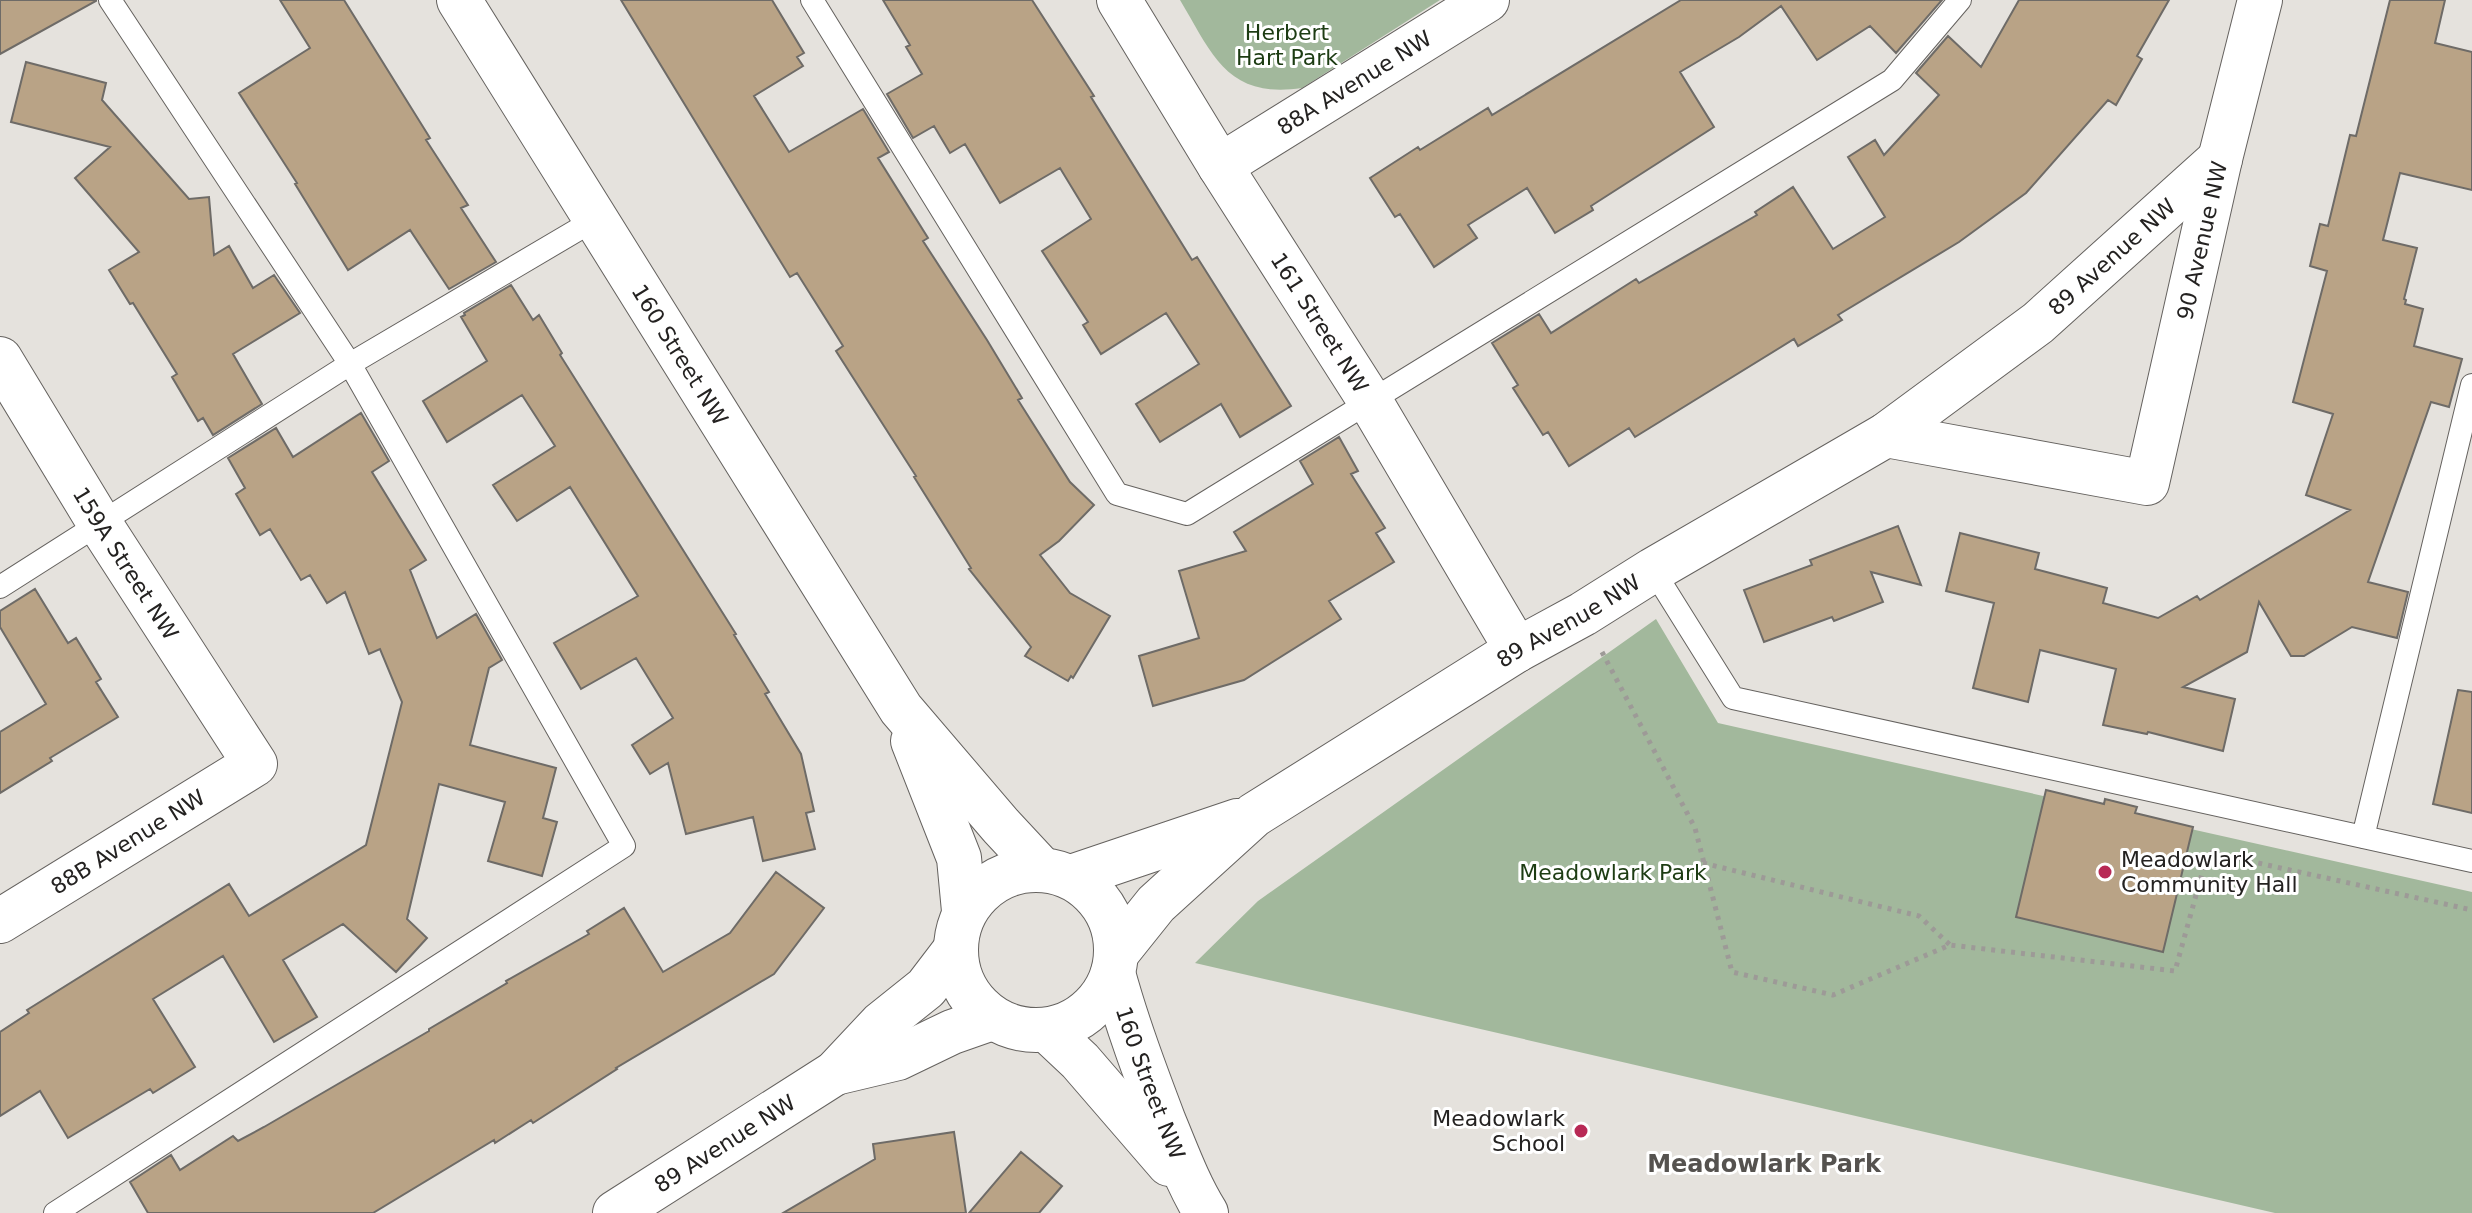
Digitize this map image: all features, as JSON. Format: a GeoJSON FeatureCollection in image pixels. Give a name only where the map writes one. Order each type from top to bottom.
{"type":"FeatureCollection","features":[{"type":"Feature","properties":{"kind":"street","name":"160 Street NW"},"geometry":{"type":"LineString","coordinates":[[459,0],[901,709],[1001,826],[1056,873]]}},
{"type":"Feature","properties":{"kind":"street","name":"161 Street NW"},"geometry":{"type":"LineString","coordinates":[[1119,0],[1220,166],[1370,401],[1517,650]]}},
{"type":"Feature","properties":{"kind":"street","name":"88A Avenue NW"},"geometry":{"type":"LineString","coordinates":[[1220,166],[1487,0]]}},
{"type":"Feature","properties":{"kind":"street","name":"90 Avenue NW"},"geometry":{"type":"LineString","coordinates":[[1886,435],[2147,483],[2220,159],[2260,0]]}},
{"type":"Feature","properties":{"kind":"street","name":"89 Avenue NW"},"geometry":{"type":"LineString","coordinates":[[1115,964],[1156,904],[1254,815],[1517,650],[1886,435],[2038,323],[2220,159]]}},
{"type":"Feature","properties":{"kind":"street","name":"159A Street NW"},"geometry":{"type":"LineString","coordinates":[[0,359],[100,524],[255,764]]}},
{"type":"Feature","properties":{"kind":"street","name":"160 Street NW"},"geometry":{"type":"LineString","coordinates":[[901,709],[959,858],[960,931]]}},
{"type":"Feature","properties":{"kind":"street","name":"88B Avenue NW"},"geometry":{"type":"LineString","coordinates":[[0,921],[255,764]]}},
{"type":"Feature","properties":{"kind":"street","name":"89 Avenue NW"},"geometry":{"type":"LineString","coordinates":[[1056,873],[1254,815]]}},
{"type":"Feature","properties":{"kind":"street"},"geometry":{"type":"LineString","coordinates":[[1018,870],[1056,873],[1091,890],[1105,908],[1114,931],[1115,964],[1105,990],[1090,1009],[1070,1023],[1047,1030],[1023,1030],[992,1018],[965,989],[958,971],[960,931],[978,893],[997,879],[1018,870]]}},
{"type":"Feature","properties":{"kind":"street","name":"89 Avenue NW"},"geometry":{"type":"LineString","coordinates":[[615,1213],[835,1073],[881,1024],[926,988],[960,931]]}},
{"type":"Feature","properties":{"kind":"street","name":"160 Street NW"},"geometry":{"type":"LineString","coordinates":[[1115,964],[1130,1033],[1199,1201]]}},
{"type":"Feature","properties":{"kind":"street","name":"89 Avenue NW"},"geometry":{"type":"LineString","coordinates":[[835,1073],[898,1058],[952,1032],[992,1018]]}},
{"type":"Feature","properties":{"kind":"street","name":"160 Street NW"},"geometry":{"type":"LineString","coordinates":[[1047,1030],[1080,1061],[1199,1201]]}},
{"type":"Feature","properties":{"kind":"lane"},"geometry":{"type":"LineString","coordinates":[[55,1213],[624,846],[350,364],[110,0]]}},
{"type":"Feature","properties":{"kind":"lane"},"geometry":{"type":"LineString","coordinates":[[812,0],[1117,494],[1187,514],[1892,80],[1960,0]]}},
{"type":"Feature","properties":{"kind":"lane"},"geometry":{"type":"LineString","coordinates":[[0,587],[350,364],[596,219]]}},
{"type":"Feature","properties":{"kind":"lane"},"geometry":{"type":"LineString","coordinates":[[2363,837],[2472,385]]}},
{"type":"Feature","properties":{"kind":"lane"},"geometry":{"type":"LineString","coordinates":[[1653,570],[1733,698],[2472,861]]}},
{"type":"Feature","properties":{"kind":"path"},"geometry":{"type":"LineString","coordinates":[[1583,614],[1695,828],[1732,972],[1833,995],[1950,945],[2175,971],[2208,852],[2472,910]]}},
{"type":"Feature","properties":{"kind":"path"},"geometry":{"type":"LineString","coordinates":[[1703,863],[1919,916],[1950,945]]}},
{"type":"Feature","properties":{"kind":"green space","name":"Herbert Hart Park"},"geometry":{"type":"Polygon","coordinates":[[[1180,0],[1440,0],[1302,88],[1277,90],[1256,87],[1225,69],[1213,55],[1180,0]]]}},
{"type":"Feature","properties":{"kind":"green space","name":"Meadowlark Park"},"geometry":{"type":"Polygon","coordinates":[[[1656,619],[1718,723],[2472,892],[2472,1213],[2275,1213],[1195,963],[1258,901],[1656,619]]]}},
{"type":"Feature","properties":{"kind":"building"},"geometry":{"type":"Polygon","coordinates":[[[0,0],[96,0],[96,1],[0,54],[0,0]]]}},
{"type":"Feature","properties":{"kind":"building"},"geometry":{"type":"Polygon","coordinates":[[[280,0],[344,0],[430,138],[426,140],[468,205],[461,208],[496,262],[449,289],[410,230],[348,270],[239,93],[310,48],[280,0]]]}},
{"type":"Feature","properties":{"kind":"building"},"geometry":{"type":"Polygon","coordinates":[[[621,0],[772,0],[804,53],[797,57],[803,66],[754,96],[789,152],[863,109],[889,152],[878,158],[928,238],[923,241],[987,340],[1022,398],[1018,400],[1070,482],[1094,505],[1059,541],[1040,555],[1070,593],[1110,616],[1073,678],[1071,676],[1068,681],[1025,656],[1031,647],[969,569],[916,476],[836,351],[843,346],[797,273],[790,277],[621,0]]]}},
{"type":"Feature","properties":{"kind":"building"},"geometry":{"type":"Polygon","coordinates":[[[883,0],[1032,0],[1094,96],[1091,97],[1192,260],[1197,257],[1291,406],[1240,437],[1221,404],[1160,442],[1136,404],[1199,364],[1166,313],[1101,354],[1083,325],[1088,322],[1042,251],[1091,219],[1060,168],[1000,203],[965,144],[950,153],[934,126],[913,138],[887,94],[922,74],[906,47],[910,45],[883,0]]]}},
{"type":"Feature","properties":{"kind":"building"},"geometry":{"type":"Polygon","coordinates":[[[1681,0],[1942,0],[1896,53],[1870,26],[1817,60],[1781,6],[1739,37],[1680,72],[1714,127],[1591,206],[1593,210],[1555,233],[1527,188],[1468,225],[1477,238],[1434,267],[1400,214],[1395,217],[1370,178],[1488,108],[1492,115],[1681,0]]]}},
{"type":"Feature","properties":{"kind":"building"},"geometry":{"type":"Polygon","coordinates":[[[2019,0],[2169,0],[2137,56],[2142,59],[2116,105],[2108,100],[2026,193],[1959,242],[1838,315],[1842,320],[1798,346],[1794,339],[1635,437],[1629,428],[1569,466],[1548,432],[1543,435],[1513,388],[1518,385],[1492,343],[1539,314],[1551,333],[1636,279],[1639,283],[1757,215],[1755,212],[1793,187],[1833,249],[1885,217],[1848,157],[1875,140],[1884,155],[1939,95],[1916,73],[1948,36],[1981,67],[2019,0]]]}},
{"type":"Feature","properties":{"kind":"building"},"geometry":{"type":"Polygon","coordinates":[[[2390,0],[2445,0],[2435,43],[2472,52],[2472,190],[2400,173],[2383,240],[2417,248],[2404,299],[2405,304],[2423,309],[2414,346],[2462,359],[2449,407],[2431,402],[2368,582],[2408,592],[2397,638],[2352,627],[2304,656],[2291,656],[2259,602],[2247,652],[2183,687],[2235,699],[2223,751],[2148,732],[2103,725],[2116,669],[2040,650],[2028,702],[1973,688],[1994,603],[1946,591],[1960,533],[2039,553],[2035,569],[2107,588],[2103,603],[2158,618],[2197,596],[2200,600],[2350,510],[2306,495],[2333,414],[2293,402],[2327,271],[2310,266],[2320,224],[2328,226],[2350,135],[2356,136],[2390,0]]]}},
{"type":"Feature","properties":{"kind":"building"},"geometry":{"type":"Polygon","coordinates":[[[26,62],[106,83],[102,100],[189,199],[209,197],[214,255],[229,246],[253,288],[274,275],[300,313],[233,354],[262,404],[213,435],[203,418],[198,421],[172,377],[177,374],[109,270],[139,252],[75,178],[110,147],[11,122],[26,62]]]}},
{"type":"Feature","properties":{"kind":"building"},"geometry":{"type":"Polygon","coordinates":[[[511,285],[533,320],[539,315],[562,353],[560,355],[736,634],[769,692],[765,694],[801,754],[814,811],[806,813],[815,849],[763,861],[753,817],[686,834],[668,763],[650,774],[632,745],[673,718],[636,658],[581,689],[554,643],[638,596],[570,487],[517,521],[493,485],[555,446],[522,395],[447,442],[423,401],[487,361],[461,317],[511,285]]]}},
{"type":"Feature","properties":{"kind":"building"},"geometry":{"type":"Polygon","coordinates":[[[361,413],[389,461],[372,472],[426,560],[410,570],[437,638],[476,614],[502,660],[489,668],[470,745],[556,768],[543,818],[557,822],[542,876],[488,861],[505,802],[439,784],[407,919],[427,938],[396,972],[343,924],[283,960],[317,1017],[274,1042],[223,956],[153,999],[195,1067],[153,1093],[150,1089],[68,1138],[40,1091],[0,1116],[0,1032],[29,1013],[27,1010],[229,884],[249,916],[366,845],[402,702],[380,649],[369,654],[345,592],[327,603],[310,575],[301,580],[270,529],[260,535],[236,494],[245,488],[228,458],[276,428],[293,457],[361,413]]]}},
{"type":"Feature","properties":{"kind":"building"},"geometry":{"type":"Polygon","coordinates":[[[1339,437],[1358,471],[1351,474],[1385,528],[1376,533],[1394,562],[1329,601],[1341,619],[1244,680],[1153,706],[1139,656],[1199,638],[1179,571],[1246,551],[1234,532],[1313,484],[1300,461],[1339,437]]]}},
{"type":"Feature","properties":{"kind":"building"},"geometry":{"type":"Polygon","coordinates":[[[1898,526],[1921,585],[1871,572],[1883,602],[1764,642],[1744,590],[1812,565],[1810,560],[1898,526]]]}},
{"type":"Feature","properties":{"kind":"building"},"geometry":{"type":"Polygon","coordinates":[[[35,589],[68,643],[76,638],[101,679],[96,682],[118,717],[0,793],[0,732],[46,704],[0,627],[0,611],[35,589]]]}},
{"type":"Feature","properties":{"kind":"building"},"geometry":{"type":"Polygon","coordinates":[[[2458,690],[2472,692],[2472,813],[2433,804],[2458,690]]]}},
{"type":"Feature","properties":{"kind":"building","name":"Meadowlark Community Hall"},"geometry":{"type":"Polygon","coordinates":[[[2046,790],[2104,804],[2105,799],[2137,807],[2135,813],[2193,827],[2163,952],[2016,917],[2046,790]]]}},
{"type":"Feature","properties":{"kind":"building"},"geometry":{"type":"Polygon","coordinates":[[[776,872],[824,908],[774,974],[616,1068],[533,1123],[531,1120],[495,1143],[494,1140],[373,1213],[148,1213],[130,1182],[171,1155],[180,1170],[233,1136],[238,1141],[264,1127],[589,934],[587,931],[624,908],[663,972],[730,933],[776,872]]]}},
{"type":"Feature","properties":{"kind":"building"},"geometry":{"type":"Polygon","coordinates":[[[954,1132],[966,1213],[783,1213],[875,1159],[873,1144],[954,1132]]]}},
{"type":"Feature","properties":{"kind":"building"},"geometry":{"type":"Polygon","coordinates":[[[1021,1152],[1062,1186],[1039,1213],[969,1213],[1021,1152]]]}},
{"type":"Feature","properties":{"kind":"place","name":"Meadowlark Community Hall"},"geometry":{"type":"Point","coordinates":[2105,872]}},
{"type":"Feature","properties":{"kind":"place","name":"Meadowlark School"},"geometry":{"type":"Point","coordinates":[1581,1131]}},
{"type":"Feature","properties":{"kind":"district","name":"Meadowlark Park"},"geometry":{"type":"Point","coordinates":[1764,1164]}}]}
